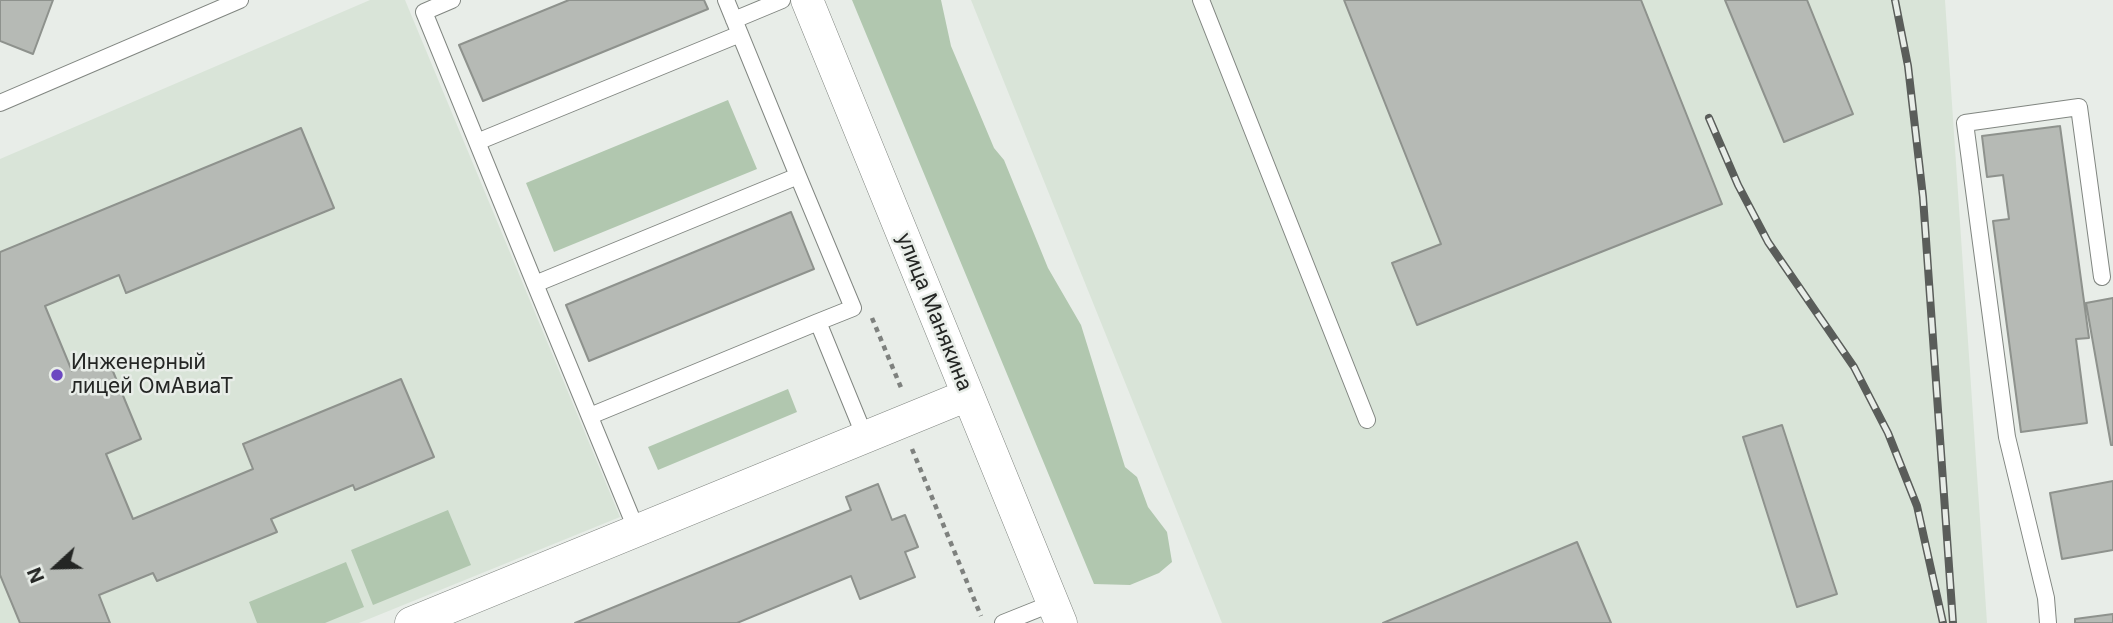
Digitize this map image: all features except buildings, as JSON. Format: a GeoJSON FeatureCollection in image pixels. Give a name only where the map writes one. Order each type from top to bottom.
{"type":"FeatureCollection","features":[{"type":"Feature","properties":{"kind":"street","name":"улица Манякина"},"geometry":{"type":"LineString","coordinates":[[807,0],[1057,613]]}},
{"type":"Feature","properties":{"kind":"street"},"geometry":{"type":"LineString","coordinates":[[415,622],[968,395]]}},
{"type":"Feature","properties":{"kind":"lane"},"geometry":{"type":"LineString","coordinates":[[0,103],[240,0]]}},
{"type":"Feature","properties":{"kind":"lane"},"geometry":{"type":"LineString","coordinates":[[452,0],[424,12],[636,531]]}},
{"type":"Feature","properties":{"kind":"lane"},"geometry":{"type":"LineString","coordinates":[[590,416],[853,308],[726,0]]}},
{"type":"Feature","properties":{"kind":"lane"},"geometry":{"type":"LineString","coordinates":[[477,142],[737,27],[782,0]]}},
{"type":"Feature","properties":{"kind":"lane"},"geometry":{"type":"LineString","coordinates":[[1201,0],[1367,420]]}},
{"type":"Feature","properties":{"kind":"lane"},"geometry":{"type":"LineString","coordinates":[[2048,623],[2046,598],[2007,437],[1965,122],[2080,107],[2102,278]]}},
{"type":"Feature","properties":{"kind":"lane"},"geometry":{"type":"LineString","coordinates":[[536,285],[798,176]]}},
{"type":"Feature","properties":{"kind":"lane"},"geometry":{"type":"LineString","coordinates":[[818,322],[865,437]]}},
{"type":"Feature","properties":{"kind":"lane"},"geometry":{"type":"LineString","coordinates":[[1003,623],[1057,613]]}},
{"type":"Feature","properties":{"kind":"path"},"geometry":{"type":"LineString","coordinates":[[901,422],[984,623]]}},
{"type":"Feature","properties":{"kind":"shaded area"},"geometry":{"type":"Polygon","coordinates":[[[370,0],[405,0],[620,517],[359,623],[0,623],[0,159],[370,0]]]}},
{"type":"Feature","properties":{"kind":"shaded area"},"geometry":{"type":"Polygon","coordinates":[[[971,0],[1945,0],[1987,623],[1222,623],[971,0]]]}},
{"type":"Feature","properties":{"kind":"green space"},"geometry":{"type":"Polygon","coordinates":[[[852,0],[941,0],[951,46],[994,148],[1004,160],[1048,268],[1081,325],[1125,467],[1137,477],[1148,507],[1167,532],[1172,562],[1159,573],[1130,585],[1094,584],[852,0]]]}},
{"type":"Feature","properties":{"kind":"green space"},"geometry":{"type":"Polygon","coordinates":[[[728,100],[757,169],[554,252],[526,183],[728,100]]]}},
{"type":"Feature","properties":{"kind":"green space"},"geometry":{"type":"Polygon","coordinates":[[[788,389],[797,412],[658,470],[648,447],[788,389]]]}},
{"type":"Feature","properties":{"kind":"green space"},"geometry":{"type":"Polygon","coordinates":[[[448,510],[471,565],[373,605],[351,550],[448,510]]]}},
{"type":"Feature","properties":{"kind":"green space"},"geometry":{"type":"Polygon","coordinates":[[[346,562],[364,607],[325,623],[257,623],[249,602],[346,562]]]}},
{"type":"Feature","properties":{"kind":"railway"},"geometry":{"type":"LineString","coordinates":[[1895,0],[1908,66],[1923,197],[1953,623]]}},
{"type":"Feature","properties":{"kind":"railway"},"geometry":{"type":"LineString","coordinates":[[1709,118],[1738,185],[1768,242],[1854,367],[1888,433],[1917,506],[1943,623]]}},
{"type":"Feature","properties":{"kind":"place","name":"Инженерный лицей ОмАвиаТ"},"geometry":{"type":"Point","coordinates":[57,375]}}]}
